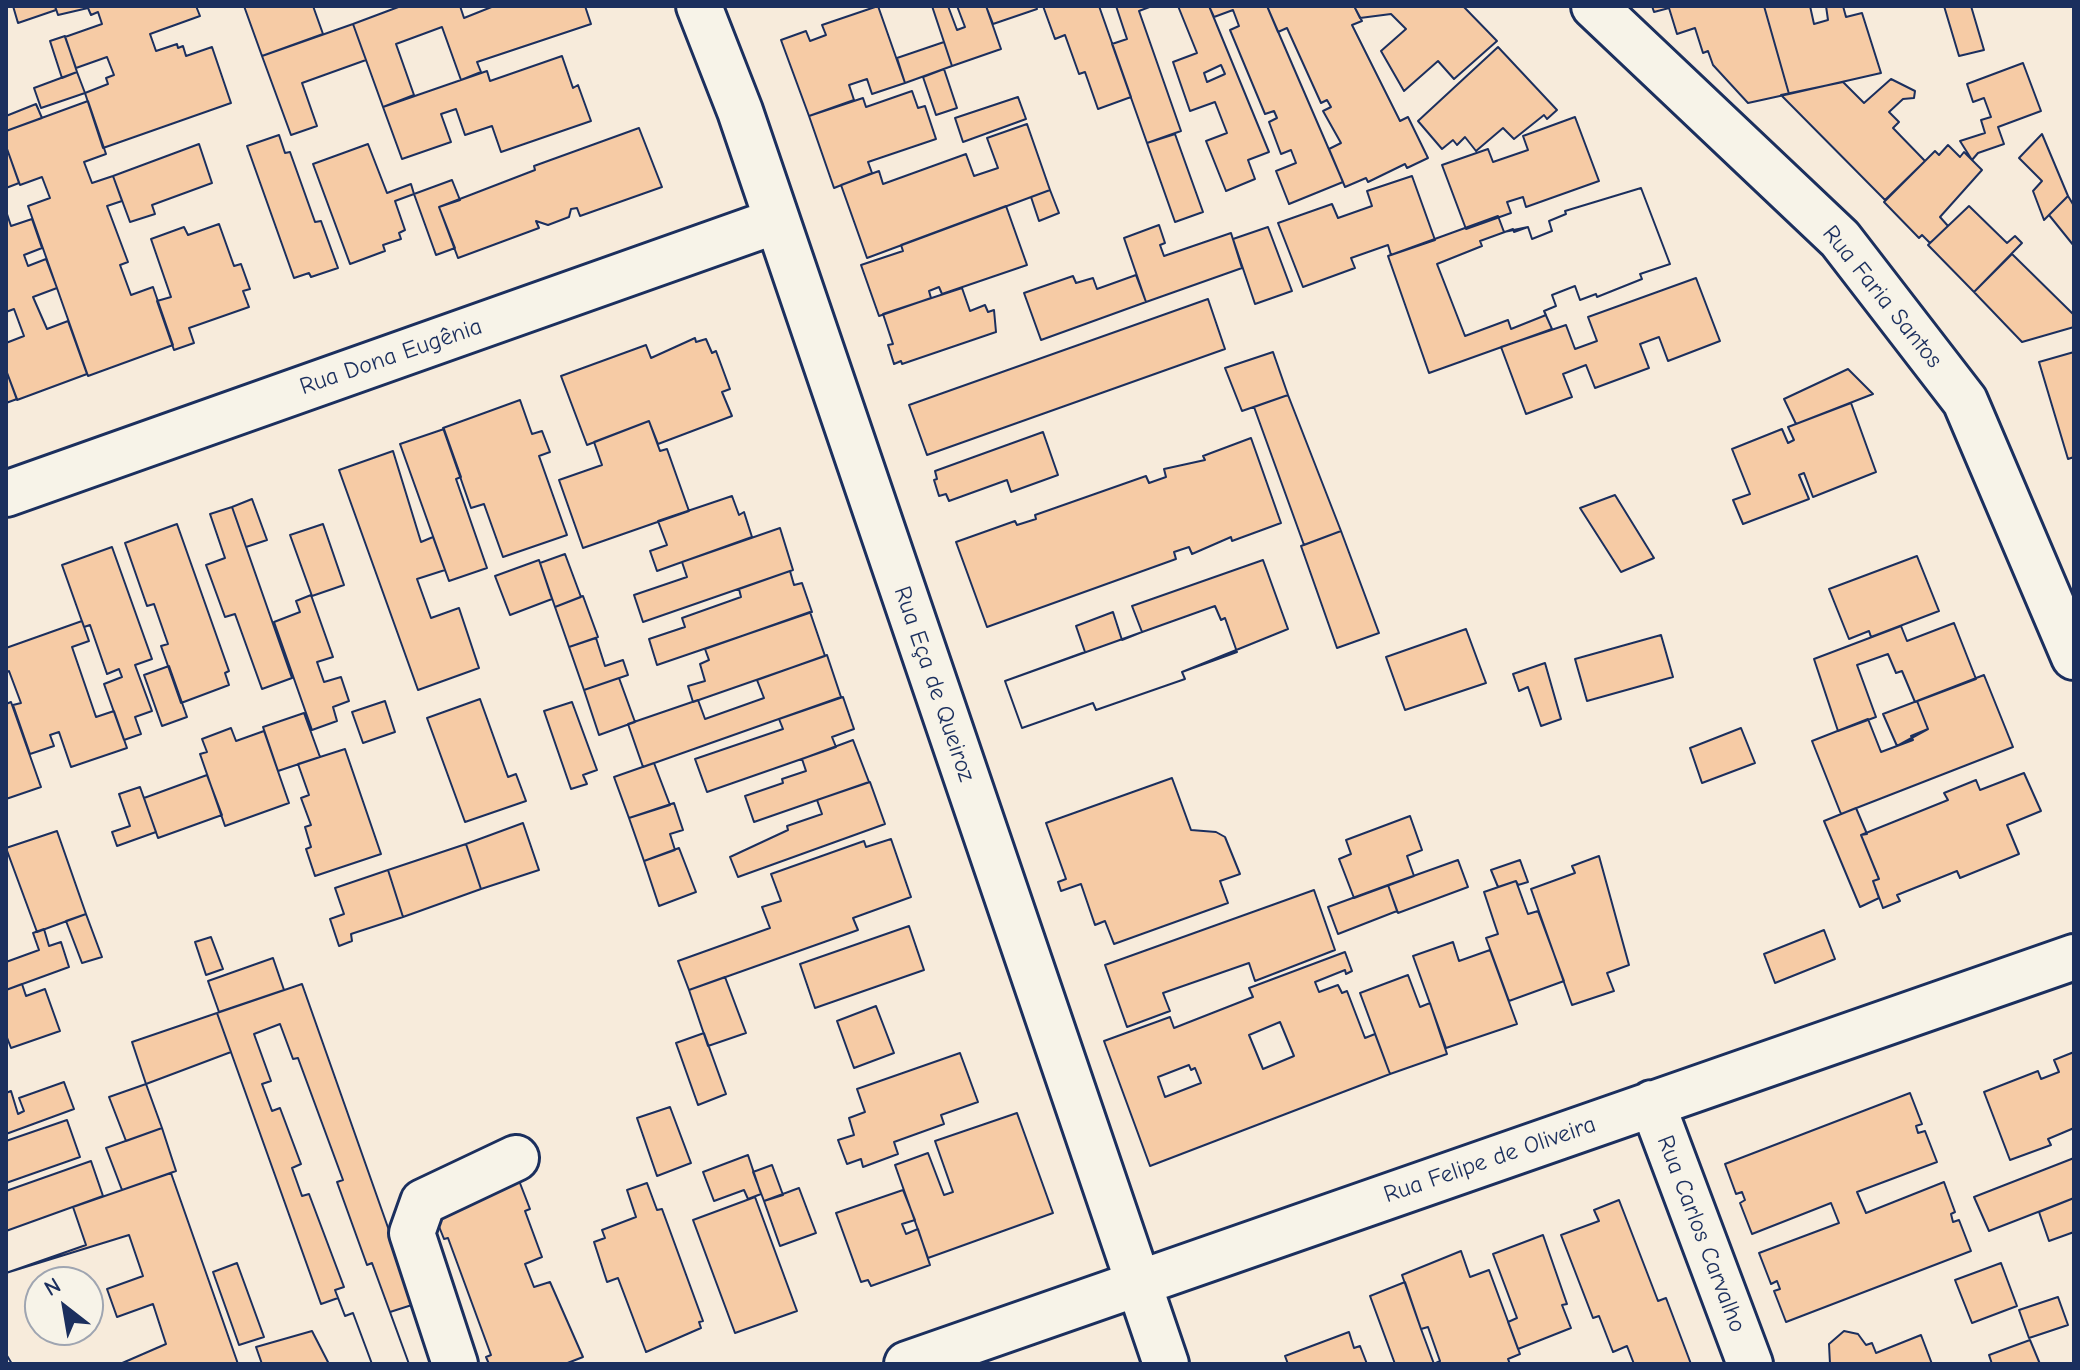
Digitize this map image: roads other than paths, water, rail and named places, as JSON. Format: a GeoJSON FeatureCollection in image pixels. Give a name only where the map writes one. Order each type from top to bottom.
{"type":"FeatureCollection","features":[{"type":"Feature","properties":{"kind":"street","name":"Rua Eça de Queiroz"},"geometry":{"type":"LineString","coordinates":[[699,6],[776,221],[1166,1364]]}},
{"type":"Feature","properties":{"kind":"street","name":"Rua Faria Santos"},"geometry":{"type":"LineString","coordinates":[[1594,6],[1840,239],[1965,401],[2074,657]]}},
{"type":"Feature","properties":{"kind":"street","name":"Rua Dona Eugênia"},"geometry":{"type":"LineString","coordinates":[[6,494],[776,221]]}},
{"type":"Feature","properties":{"kind":"street","name":"Rua Felipe de Oliveira"},"geometry":{"type":"LineString","coordinates":[[907,1364],[2074,957]]}},
{"type":"Feature","properties":{"kind":"street","name":"Rua Carlos Carvalho"},"geometry":{"type":"LineString","coordinates":[[1652,1103],[1750,1364]]}},
{"type":"Feature","properties":{"kind":"street"},"geometry":{"type":"LineString","coordinates":[[455,1364],[412,1233],[423,1202],[516,1158]]}}]}
